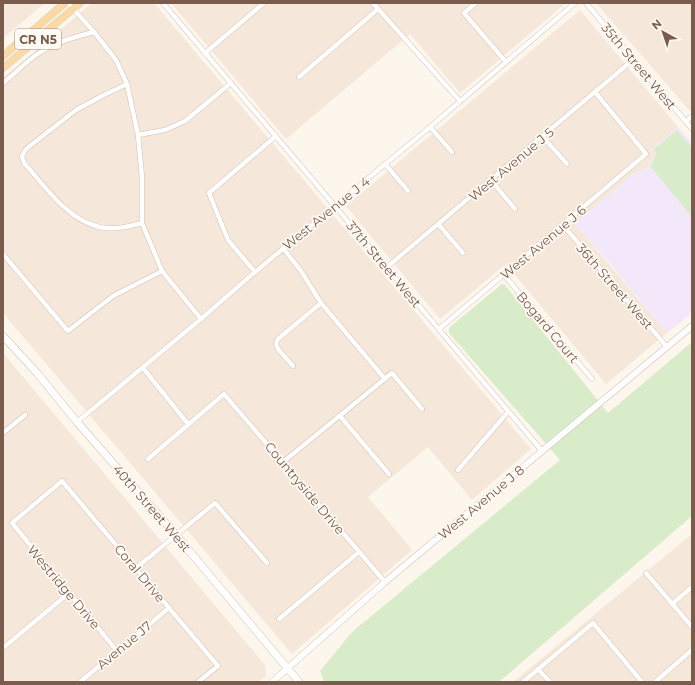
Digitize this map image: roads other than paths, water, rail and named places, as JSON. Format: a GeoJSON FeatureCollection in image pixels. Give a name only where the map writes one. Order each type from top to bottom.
{"type":"FeatureCollection","features":[{"type":"Feature","properties":{"kind":"main road","name":"CR N5"},"geometry":{"type":"LineString","coordinates":[[3,56],[66,3]]}},
{"type":"Feature","properties":{"kind":"main road","name":"CR N5"},"geometry":{"type":"LineString","coordinates":[[3,68],[80,3]]}},
{"type":"Feature","properties":{"kind":"main road","name":"40th Street West"},"geometry":{"type":"LineString","coordinates":[[3,336],[37,373],[77,422],[176,535],[299,682]]}},
{"type":"Feature","properties":{"kind":"street"},"geometry":{"type":"LineString","coordinates":[[66,3],[94,32],[116,60],[127,84],[138,135],[142,177],[142,223],[162,271],[202,318]]}},
{"type":"Feature","properties":{"kind":"street","name":"37th Street West"},"geometry":{"type":"LineString","coordinates":[[163,3],[542,451]]}},
{"type":"Feature","properties":{"kind":"street"},"geometry":{"type":"LineString","coordinates":[[205,53],[264,3]]}},
{"type":"Feature","properties":{"kind":"street"},"geometry":{"type":"LineString","coordinates":[[373,3],[460,101]]}},
{"type":"Feature","properties":{"kind":"street"},"geometry":{"type":"LineString","coordinates":[[476,3],[464,13],[506,62]]}},
{"type":"Feature","properties":{"kind":"street","name":"West Avenue J 4"},"geometry":{"type":"LineString","coordinates":[[77,422],[202,318],[283,248],[430,127],[575,3]]}},
{"type":"Feature","properties":{"kind":"street","name":"35th Street West"},"geometry":{"type":"LineString","coordinates":[[586,3],[692,129]]}},
{"type":"Feature","properties":{"kind":"street"},"geometry":{"type":"LineString","coordinates":[[299,77],[378,9]]}},
{"type":"Feature","properties":{"kind":"street"},"geometry":{"type":"LineString","coordinates":[[3,83],[36,55],[51,46],[65,40],[94,32]]}},
{"type":"Feature","properties":{"kind":"street","name":"West Avenue J 5"},"geometry":{"type":"LineString","coordinates":[[387,267],[439,225],[634,59]]}},
{"type":"Feature","properties":{"kind":"street"},"geometry":{"type":"LineString","coordinates":[[138,135],[165,130],[185,121],[231,83]]}},
{"type":"Feature","properties":{"kind":"street"},"geometry":{"type":"LineString","coordinates":[[127,84],[76,110],[26,149],[22,156],[24,163],[64,208],[83,221],[97,227],[122,228],[142,223]]}},
{"type":"Feature","properties":{"kind":"street","name":"West Avenue J 6"},"geometry":{"type":"LineString","coordinates":[[439,329],[646,154],[595,92]]}},
{"type":"Feature","properties":{"kind":"street"},"geometry":{"type":"LineString","coordinates":[[686,121],[692,116]]}},
{"type":"Feature","properties":{"kind":"street"},"geometry":{"type":"LineString","coordinates":[[430,127],[452,152]]}},
{"type":"Feature","properties":{"kind":"street"},"geometry":{"type":"LineString","coordinates":[[255,272],[228,240],[209,193],[276,136]]}},
{"type":"Feature","properties":{"kind":"street"},"geometry":{"type":"LineString","coordinates":[[543,137],[567,164]]}},
{"type":"Feature","properties":{"kind":"street"},"geometry":{"type":"LineString","coordinates":[[385,164],[408,191]]}},
{"type":"Feature","properties":{"kind":"street"},"geometry":{"type":"LineString","coordinates":[[491,180],[515,209]]}},
{"type":"Feature","properties":{"kind":"street"},"geometry":{"type":"LineString","coordinates":[[439,225],[463,253]]}},
{"type":"Feature","properties":{"kind":"street","name":"36th Street West"},"geometry":{"type":"LineString","coordinates":[[563,225],[667,346]]}},
{"type":"Feature","properties":{"kind":"street"},"geometry":{"type":"LineString","coordinates":[[283,248],[302,271],[321,303],[385,379]]}},
{"type":"Feature","properties":{"kind":"street"},"geometry":{"type":"LineString","coordinates":[[3,254],[68,331],[113,296],[162,271]]}},
{"type":"Feature","properties":{"kind":"street","name":"Bogard Court"},"geometry":{"type":"LineString","coordinates":[[504,275],[592,380]]}},
{"type":"Feature","properties":{"kind":"street"},"geometry":{"type":"LineString","coordinates":[[293,366],[278,349],[276,344],[278,339],[321,303]]}},
{"type":"Feature","properties":{"kind":"street","name":"West Avenue J 8"},"geometry":{"type":"LineString","coordinates":[[272,682],[385,582],[692,326]]}},
{"type":"Feature","properties":{"kind":"street"},"geometry":{"type":"LineString","coordinates":[[142,368],[188,424],[148,459]]}},
{"type":"Feature","properties":{"kind":"street"},"geometry":{"type":"LineString","coordinates":[[283,462],[392,373],[422,409]]}},
{"type":"Feature","properties":{"kind":"street","name":"Countryside Drive"},"geometry":{"type":"LineString","coordinates":[[188,424],[224,394],[385,582]]}},
{"type":"Feature","properties":{"kind":"street"},"geometry":{"type":"LineString","coordinates":[[458,470],[508,412]]}},
{"type":"Feature","properties":{"kind":"street"},"geometry":{"type":"LineString","coordinates":[[3,433],[25,415]]}},
{"type":"Feature","properties":{"kind":"street"},"geometry":{"type":"LineString","coordinates":[[340,416],[389,474]]}},
{"type":"Feature","properties":{"kind":"street","name":"Coral Drive"},"geometry":{"type":"LineString","coordinates":[[12,523],[62,481],[218,666],[198,682]]}},
{"type":"Feature","properties":{"kind":"street"},"geometry":{"type":"LineString","coordinates":[[136,568],[215,503],[267,563]]}},
{"type":"Feature","properties":{"kind":"street","name":"Westridge Drive"},"geometry":{"type":"LineString","coordinates":[[12,523],[117,651]]}},
{"type":"Feature","properties":{"kind":"street"},"geometry":{"type":"LineString","coordinates":[[279,619],[359,552]]}},
{"type":"Feature","properties":{"kind":"street"},"geometry":{"type":"LineString","coordinates":[[646,573],[692,627]]}},
{"type":"Feature","properties":{"kind":"street"},"geometry":{"type":"LineString","coordinates":[[672,604],[692,587]]}},
{"type":"Feature","properties":{"kind":"street"},"geometry":{"type":"LineString","coordinates":[[3,648],[69,593]]}},
{"type":"Feature","properties":{"kind":"street","name":"Avenue J7"},"geometry":{"type":"LineString","coordinates":[[80,682],[169,608]]}},
{"type":"Feature","properties":{"kind":"street"},"geometry":{"type":"LineString","coordinates":[[523,682],[593,623],[642,682]]}},
{"type":"Feature","properties":{"kind":"street"},"geometry":{"type":"LineString","coordinates":[[655,682],[692,650]]}},
{"type":"Feature","properties":{"kind":"street"},"geometry":{"type":"LineString","coordinates":[[538,669],[550,682]]}}]}
